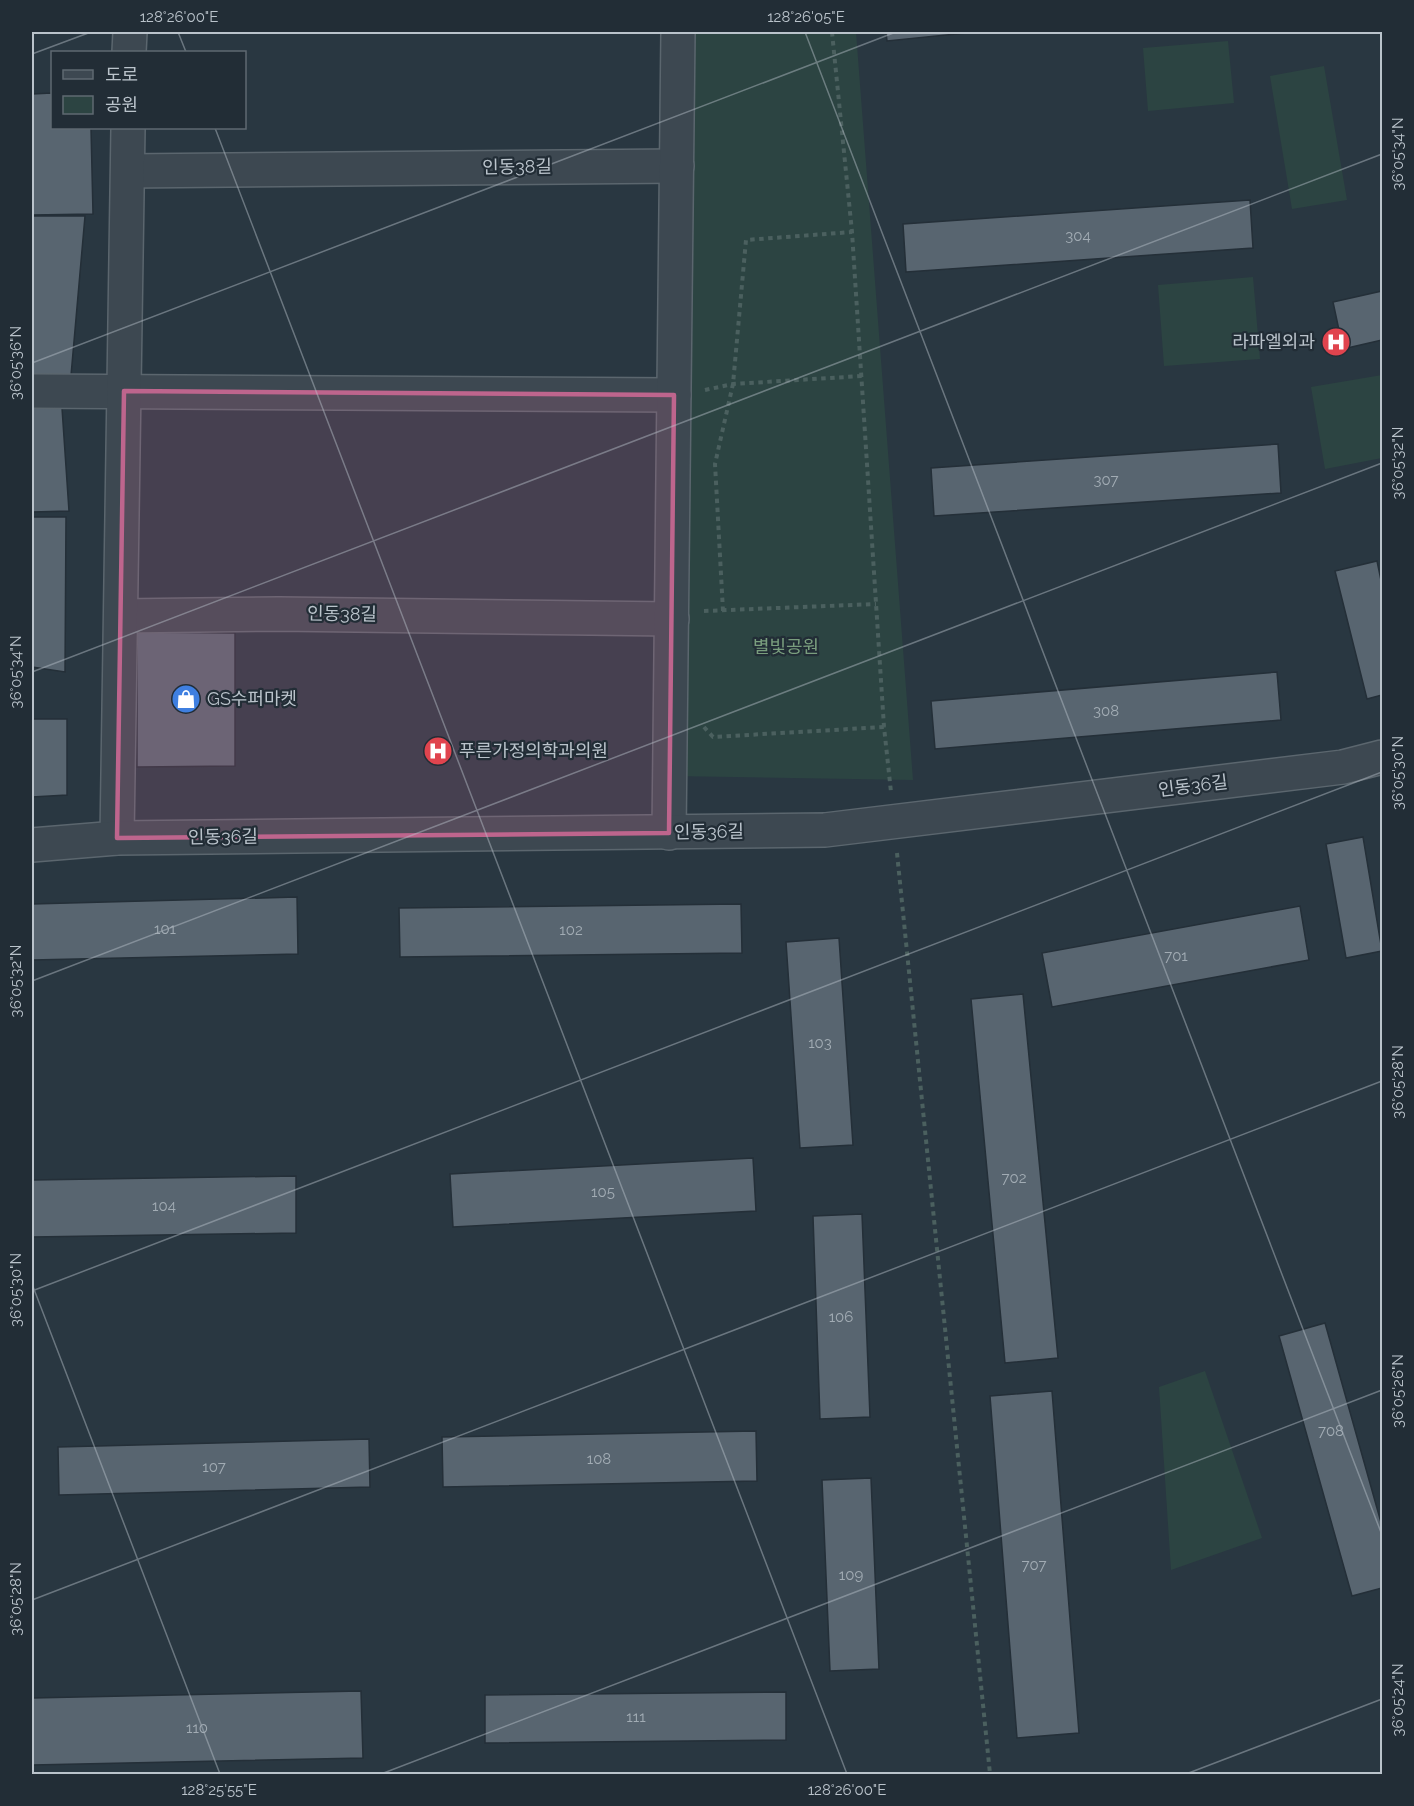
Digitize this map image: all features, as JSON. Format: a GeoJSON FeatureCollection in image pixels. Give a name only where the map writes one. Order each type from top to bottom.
{"type":"FeatureCollection","features":[{"type":"Feature","properties":{"kind":"street"},"geometry":{"type":"LineString","coordinates":[[129,51],[130,32]]}},
{"type":"Feature","properties":{"kind":"street"},"geometry":{"type":"LineString","coordinates":[[669,833],[686,615],[674,395],[678,32]]}},
{"type":"Feature","properties":{"kind":"street"},"geometry":{"type":"LineString","coordinates":[[117,838],[128,129]]}},
{"type":"Feature","properties":{"kind":"street","name":"인동38길"},"geometry":{"type":"LineString","coordinates":[[128,171],[677,166]]}},
{"type":"Feature","properties":{"kind":"street"},"geometry":{"type":"LineString","coordinates":[[32,392],[674,395]]}},
{"type":"Feature","properties":{"kind":"street","name":"인동38길"},"geometry":{"type":"LineString","coordinates":[[121,616],[686,615]]}},
{"type":"Feature","properties":{"kind":"street","name":"인동36길"},"geometry":{"type":"LineString","coordinates":[[32,844],[117,838],[825,830],[1343,767],[1383,757]]}},
{"type":"Feature","properties":{"kind":"path"},"geometry":{"type":"LineString","coordinates":[[832,32],[852,232],[884,727],[990,1774]]}},
{"type":"Feature","properties":{"kind":"path"},"geometry":{"type":"LineString","coordinates":[[723,611],[715,464],[733,384],[746,240],[852,232]]}},
{"type":"Feature","properties":{"kind":"path"},"geometry":{"type":"LineString","coordinates":[[674,395],[733,384],[862,376]]}},
{"type":"Feature","properties":{"kind":"path"},"geometry":{"type":"LineString","coordinates":[[686,615],[723,611],[876,604]]}},
{"type":"Feature","properties":{"kind":"path"},"geometry":{"type":"LineString","coordinates":[[699,721],[713,737],[884,727]]}},
{"type":"Feature","properties":{"kind":"highlighted area"},"geometry":{"type":"Polygon","coordinates":[[[124,391],[674,395],[669,833],[117,838],[124,391]]]}},
{"type":"Feature","properties":{"kind":"green space","name":"별빛공원"},"geometry":{"type":"Polygon","coordinates":[[[661,32],[856,32],[913,780],[671,776],[661,32]]]}},
{"type":"Feature","properties":{"kind":"green space"},"geometry":{"type":"Polygon","coordinates":[[[1228,41],[1234,103],[1148,111],[1143,48],[1228,41]]]}},
{"type":"Feature","properties":{"kind":"green space"},"geometry":{"type":"Polygon","coordinates":[[[1324,66],[1347,200],[1292,209],[1270,76],[1324,66]]]}},
{"type":"Feature","properties":{"kind":"green space"},"geometry":{"type":"Polygon","coordinates":[[[1253,277],[1260,359],[1164,366],[1158,285],[1253,277]]]}},
{"type":"Feature","properties":{"kind":"green space"},"geometry":{"type":"Polygon","coordinates":[[[1382,375],[1382,458],[1325,469],[1311,387],[1382,375]]]}},
{"type":"Feature","properties":{"kind":"green space"},"geometry":{"type":"Polygon","coordinates":[[[1205,1371],[1262,1538],[1171,1570],[1159,1387],[1205,1371]]]}},
{"type":"Feature","properties":{"kind":"building"},"geometry":{"type":"Polygon","coordinates":[[[886,32],[976,32],[887,41],[886,32]]]}},
{"type":"Feature","properties":{"kind":"building"},"geometry":{"type":"Polygon","coordinates":[[[51,93],[51,129],[91,129],[93,214],[32,215],[32,94],[51,93]]]}},
{"type":"Feature","properties":{"kind":"building"},"geometry":{"type":"Polygon","coordinates":[[[1250,200],[1253,248],[906,272],[903,224],[1250,200]]]}},
{"type":"Feature","properties":{"kind":"building"},"geometry":{"type":"Polygon","coordinates":[[[32,216],[85,216],[70,387],[32,386],[32,216]]]}},
{"type":"Feature","properties":{"kind":"building"},"geometry":{"type":"Polygon","coordinates":[[[1382,291],[1382,340],[1343,349],[1333,302],[1382,291]]]}},
{"type":"Feature","properties":{"kind":"building"},"geometry":{"type":"Polygon","coordinates":[[[32,408],[62,408],[69,511],[32,512],[32,408]]]}},
{"type":"Feature","properties":{"kind":"building"},"geometry":{"type":"Polygon","coordinates":[[[1278,444],[1281,493],[934,516],[931,468],[1278,444]]]}},
{"type":"Feature","properties":{"kind":"building"},"geometry":{"type":"Polygon","coordinates":[[[32,517],[66,517],[65,672],[32,667],[32,517]]]}},
{"type":"Feature","properties":{"kind":"building"},"geometry":{"type":"Polygon","coordinates":[[[1377,561],[1382,585],[1382,695],[1367,699],[1335,571],[1377,561]]]}},
{"type":"Feature","properties":{"kind":"building","name":"GS수퍼마켓"},"geometry":{"type":"Polygon","coordinates":[[[137,632],[235,633],[235,766],[137,767],[137,632]]]}},
{"type":"Feature","properties":{"kind":"building"},"geometry":{"type":"Polygon","coordinates":[[[1277,672],[1281,720],[935,749],[931,701],[1277,672]]]}},
{"type":"Feature","properties":{"kind":"building"},"geometry":{"type":"Polygon","coordinates":[[[32,719],[67,719],[67,795],[32,797],[32,719]]]}},
{"type":"Feature","properties":{"kind":"building"},"geometry":{"type":"Polygon","coordinates":[[[1363,837],[1382,951],[1346,958],[1326,844],[1363,837]]]}},
{"type":"Feature","properties":{"kind":"building"},"geometry":{"type":"Polygon","coordinates":[[[297,897],[298,954],[32,960],[32,904],[297,897]]]}},
{"type":"Feature","properties":{"kind":"building"},"geometry":{"type":"Polygon","coordinates":[[[741,904],[742,953],[400,957],[399,908],[741,904]]]}},
{"type":"Feature","properties":{"kind":"building"},"geometry":{"type":"Polygon","coordinates":[[[1300,906],[1309,960],[1052,1007],[1042,953],[1300,906]]]}},
{"type":"Feature","properties":{"kind":"building"},"geometry":{"type":"Polygon","coordinates":[[[839,938],[853,1145],[800,1148],[786,942],[839,938]]]}},
{"type":"Feature","properties":{"kind":"building"},"geometry":{"type":"Polygon","coordinates":[[[1023,994],[1058,1358],[1005,1363],[971,999],[1023,994]]]}},
{"type":"Feature","properties":{"kind":"building"},"geometry":{"type":"Polygon","coordinates":[[[753,1158],[756,1211],[453,1227],[450,1174],[753,1158]]]}},
{"type":"Feature","properties":{"kind":"building"},"geometry":{"type":"Polygon","coordinates":[[[296,1176],[296,1233],[32,1237],[32,1180],[296,1176]]]}},
{"type":"Feature","properties":{"kind":"building"},"geometry":{"type":"Polygon","coordinates":[[[862,1214],[870,1417],[820,1419],[813,1216],[862,1214]]]}},
{"type":"Feature","properties":{"kind":"building"},"geometry":{"type":"Polygon","coordinates":[[[1325,1323],[1382,1526],[1382,1588],[1352,1596],[1279,1336],[1325,1323]]]}},
{"type":"Feature","properties":{"kind":"building"},"geometry":{"type":"Polygon","coordinates":[[[1052,1391],[1079,1733],[1017,1738],[990,1396],[1052,1391]]]}},
{"type":"Feature","properties":{"kind":"building"},"geometry":{"type":"Polygon","coordinates":[[[756,1431],[757,1481],[443,1487],[442,1437],[756,1431]]]}},
{"type":"Feature","properties":{"kind":"building"},"geometry":{"type":"Polygon","coordinates":[[[369,1439],[370,1487],[59,1495],[58,1447],[369,1439]]]}},
{"type":"Feature","properties":{"kind":"building"},"geometry":{"type":"Polygon","coordinates":[[[871,1478],[879,1669],[830,1671],[822,1480],[871,1478]]]}},
{"type":"Feature","properties":{"kind":"building"},"geometry":{"type":"Polygon","coordinates":[[[361,1691],[363,1758],[32,1765],[32,1698],[361,1691]]]}},
{"type":"Feature","properties":{"kind":"building"},"geometry":{"type":"Polygon","coordinates":[[[786,1692],[786,1740],[485,1743],[485,1695],[786,1692]]]}},
{"type":"Feature","properties":{"kind":"place","name":"라파엘외과"},"geometry":{"type":"Point","coordinates":[1336,342]}},
{"type":"Feature","properties":{"kind":"place","name":"GS수퍼마켓"},"geometry":{"type":"Point","coordinates":[186,699]}},
{"type":"Feature","properties":{"kind":"place","name":"푸른가정의학과의원"},"geometry":{"type":"Point","coordinates":[438,751]}}]}
